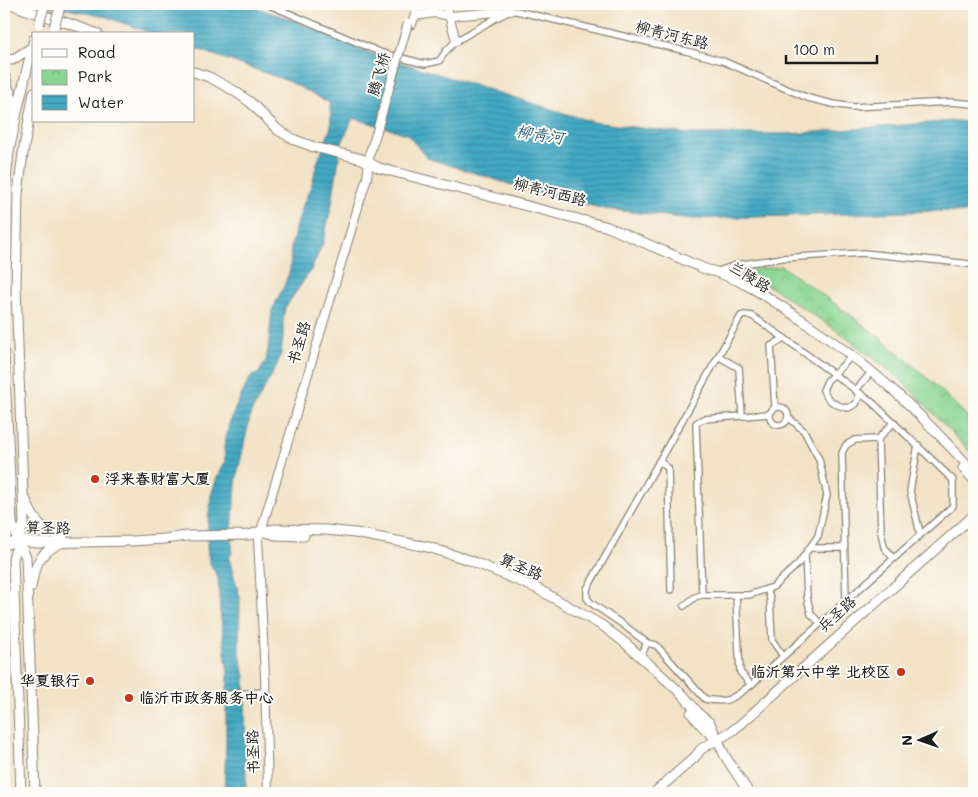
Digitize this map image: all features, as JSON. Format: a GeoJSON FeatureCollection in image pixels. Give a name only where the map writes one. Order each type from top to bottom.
{"type":"FeatureCollection","features":[{"type":"Feature","properties":{"kind":"main road"},"geometry":{"type":"LineString","coordinates":[[11,4],[93,32]]}},
{"type":"Feature","properties":{"kind":"main road"},"geometry":{"type":"LineString","coordinates":[[36,32],[45,4]]}},
{"type":"Feature","properties":{"kind":"main road"},"geometry":{"type":"LineString","coordinates":[[52,30],[61,4]]}},
{"type":"Feature","properties":{"kind":"main road"},"geometry":{"type":"LineString","coordinates":[[4,59],[12,60],[32,43]]}},
{"type":"Feature","properties":{"kind":"main road"},"geometry":{"type":"LineString","coordinates":[[9,152],[32,43]]}},
{"type":"Feature","properties":{"kind":"main road","name":"柳青河西路"},"geometry":{"type":"LineString","coordinates":[[195,72],[209,77],[233,90],[250,102],[278,130],[295,140],[351,157],[361,162],[381,162],[610,222],[707,264],[715,272]]}},
{"type":"Feature","properties":{"kind":"main road"},"geometry":{"type":"LineString","coordinates":[[4,74],[12,99],[4,199]]}},
{"type":"Feature","properties":{"kind":"main road"},"geometry":{"type":"LineString","coordinates":[[21,793],[13,559],[24,523],[16,286],[18,194],[32,103]]}},
{"type":"Feature","properties":{"kind":"main road"},"geometry":{"type":"LineString","coordinates":[[23,153],[33,122]]}},
{"type":"Feature","properties":{"kind":"main road","name":"兰陵路"},"geometry":{"type":"LineString","coordinates":[[715,272],[734,286],[765,302],[808,331],[868,376],[916,420],[974,480]]}},
{"type":"Feature","properties":{"kind":"main road","name":"兰陵路"},"geometry":{"type":"LineString","coordinates":[[715,272],[736,280],[768,297],[847,352],[901,397],[974,472]]}},
{"type":"Feature","properties":{"kind":"main road"},"geometry":{"type":"LineString","coordinates":[[4,353],[12,523],[26,557],[35,793]]}},
{"type":"Feature","properties":{"kind":"main road"},"geometry":{"type":"LineString","coordinates":[[4,486],[10,472]]}},
{"type":"Feature","properties":{"kind":"main road"},"geometry":{"type":"LineString","coordinates":[[23,488],[29,510],[38,522],[47,530],[63,539],[49,548],[34,568],[28,612]]}},
{"type":"Feature","properties":{"kind":"main road","name":"兵圣路"},"geometry":{"type":"LineString","coordinates":[[662,793],[705,754],[729,727],[855,616],[974,507]]}},
{"type":"Feature","properties":{"kind":"main road","name":"兵圣路"},"geometry":{"type":"LineString","coordinates":[[654,793],[702,749],[742,723],[974,515]]}},
{"type":"Feature","properties":{"kind":"main road","name":"算圣路"},"geometry":{"type":"LineString","coordinates":[[18,541],[36,537],[63,539],[239,532],[248,535],[276,529],[326,530],[355,533],[428,547],[460,558],[536,588],[603,626],[640,656],[710,723],[725,756],[749,793]]}},
{"type":"Feature","properties":{"kind":"main road","name":"算圣路"},"geometry":{"type":"LineString","coordinates":[[261,531],[276,536],[325,536],[354,539],[426,552],[534,593],[600,631],[647,669],[679,699],[704,728],[729,752],[756,793]]}},
{"type":"Feature","properties":{"kind":"main road"},"geometry":{"type":"LineString","coordinates":[[4,538],[18,541]]}},
{"type":"Feature","properties":{"kind":"main road"},"geometry":{"type":"LineString","coordinates":[[4,545],[18,541]]}},
{"type":"Feature","properties":{"kind":"main road"},"geometry":{"type":"LineString","coordinates":[[4,590],[15,617]]}},
{"type":"Feature","properties":{"kind":"street"},"geometry":{"type":"LineString","coordinates":[[267,4],[382,53],[425,64],[439,61],[456,41],[510,11]]}},
{"type":"Feature","properties":{"kind":"street"},"geometry":{"type":"LineString","coordinates":[[412,21],[414,4]]}},
{"type":"Feature","properties":{"kind":"street"},"geometry":{"type":"LineString","coordinates":[[412,21],[418,4]]}},
{"type":"Feature","properties":{"kind":"street"},"geometry":{"type":"LineString","coordinates":[[446,4],[456,41]]}},
{"type":"Feature","properties":{"kind":"street"},"geometry":{"type":"LineString","coordinates":[[412,21],[435,13],[450,16],[510,11]]}},
{"type":"Feature","properties":{"kind":"street","name":"柳青河东路"},"geometry":{"type":"LineString","coordinates":[[510,11],[537,15],[723,61],[782,88],[808,98],[833,104],[853,107],[941,102],[974,104]]}},
{"type":"Feature","properties":{"kind":"street","name":"腾飞桥"},"geometry":{"type":"LineString","coordinates":[[378,134],[412,21]]}},
{"type":"Feature","properties":{"kind":"street","name":"书圣路"},"geometry":{"type":"LineString","coordinates":[[268,793],[258,539],[367,178],[370,152],[378,134]]}},
{"type":"Feature","properties":{"kind":"street"},"geometry":{"type":"LineString","coordinates":[[715,272],[736,265],[782,258],[863,253],[974,265]]}},
{"type":"Feature","properties":{"kind":"street"},"geometry":{"type":"LineString","coordinates":[[741,316],[752,316],[872,402],[953,480],[953,506],[751,685],[731,700],[723,701],[705,699],[656,646],[647,643],[626,626],[591,603],[587,598],[587,589],[718,356],[741,316]]}},
{"type":"Feature","properties":{"kind":"street"},"geometry":{"type":"LineString","coordinates":[[775,407],[771,346],[784,338]]}},
{"type":"Feature","properties":{"kind":"street"},"geometry":{"type":"LineString","coordinates":[[718,356],[739,368],[742,416]]}},
{"type":"Feature","properties":{"kind":"street"},"geometry":{"type":"LineString","coordinates":[[848,360],[827,381],[823,390],[826,397],[839,406],[848,408],[856,404],[859,397],[856,390]]}},
{"type":"Feature","properties":{"kind":"street"},"geometry":{"type":"LineString","coordinates":[[856,390],[868,376]]}},
{"type":"Feature","properties":{"kind":"street"},"geometry":{"type":"LineString","coordinates":[[684,606],[695,597],[702,595],[749,595],[773,587],[798,564],[818,536],[828,495],[819,459],[804,431],[788,418],[784,408],[775,407],[770,414],[771,420],[776,424],[783,424],[788,418]]}},
{"type":"Feature","properties":{"kind":"street"},"geometry":{"type":"LineString","coordinates":[[702,595],[696,423],[703,419],[770,414]]}},
{"type":"Feature","properties":{"kind":"street"},"geometry":{"type":"LineString","coordinates":[[846,600],[842,452],[846,445],[855,440],[878,439],[894,422]]}},
{"type":"Feature","properties":{"kind":"street"},"geometry":{"type":"LineString","coordinates":[[878,439],[882,532],[884,547],[893,558]]}},
{"type":"Feature","properties":{"kind":"street"},"geometry":{"type":"LineString","coordinates":[[918,445],[910,491],[920,534]]}},
{"type":"Feature","properties":{"kind":"street"},"geometry":{"type":"LineString","coordinates":[[659,461],[668,468],[671,590]]}},
{"type":"Feature","properties":{"kind":"street","name":"书圣路"},"geometry":{"type":"LineString","coordinates":[[261,531],[269,667],[272,793]]}},
{"type":"Feature","properties":{"kind":"street"},"geometry":{"type":"LineString","coordinates":[[810,548],[844,548]]}},
{"type":"Feature","properties":{"kind":"street"},"geometry":{"type":"LineString","coordinates":[[805,555],[807,597],[811,614],[820,623]]}},
{"type":"Feature","properties":{"kind":"street"},"geometry":{"type":"LineString","coordinates":[[767,589],[770,598],[772,640],[783,656]]}},
{"type":"Feature","properties":{"kind":"street"},"geometry":{"type":"LineString","coordinates":[[736,596],[740,672],[751,685]]}},
{"type":"Feature","properties":{"kind":"street"},"geometry":{"type":"LineString","coordinates":[[640,656],[647,643]]}},
{"type":"Feature","properties":{"kind":"street"},"geometry":{"type":"LineString","coordinates":[[220,695],[265,692]]}},
{"type":"Feature","properties":{"kind":"green space"},"geometry":{"type":"Polygon","coordinates":[[[781,266],[844,310],[885,342],[931,381],[960,409],[974,423],[974,456],[899,378],[836,330],[771,287],[741,272],[781,266]]]}},
{"type":"Feature","properties":{"kind":"water","name":"柳青河"},"geometry":{"type":"Polygon","coordinates":[[[42,4],[244,4],[296,21],[367,52],[593,122],[688,134],[790,134],[955,121],[974,122],[974,213],[938,211],[692,219],[605,209],[534,192],[427,158],[407,134],[353,118],[341,145],[332,203],[323,243],[311,270],[285,308],[281,353],[277,365],[251,413],[237,476],[232,552],[229,559],[240,597],[239,649],[245,677],[246,793],[224,793],[228,674],[218,578],[209,561],[207,547],[211,495],[225,461],[224,447],[229,424],[238,402],[251,376],[258,374],[266,361],[272,310],[290,270],[291,246],[297,225],[331,127],[330,103],[288,81],[195,48],[195,32],[148,32],[107,17],[42,4]]]}},
{"type":"Feature","properties":{"kind":"place","name":"浮来春财富大厦"},"geometry":{"type":"Point","coordinates":[95,479]}},
{"type":"Feature","properties":{"kind":"place","name":"临沂第六中学 北校区"},"geometry":{"type":"Point","coordinates":[901,672]}},
{"type":"Feature","properties":{"kind":"place","name":"华夏银行"},"geometry":{"type":"Point","coordinates":[90,681]}},
{"type":"Feature","properties":{"kind":"place","name":"临沂市政务服务中心"},"geometry":{"type":"Point","coordinates":[129,698]}}]}
